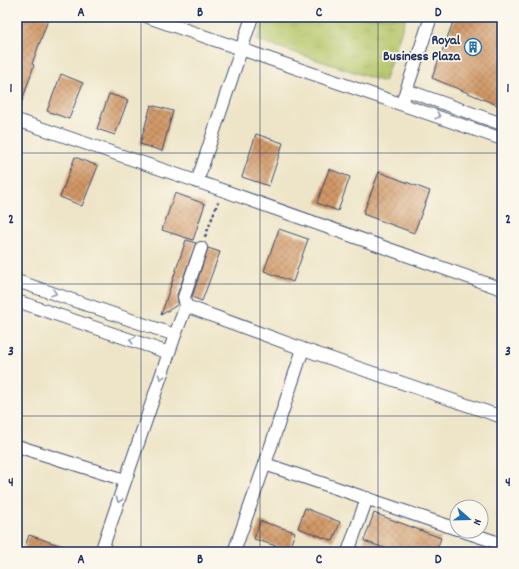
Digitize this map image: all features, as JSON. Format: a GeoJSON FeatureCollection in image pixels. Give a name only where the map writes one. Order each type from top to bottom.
{"type":"FeatureCollection","features":[{"type":"Feature","properties":{"kind":"street"},"geometry":{"type":"LineString","coordinates":[[148,17],[242,48],[502,139]]}},
{"type":"Feature","properties":{"kind":"street"},"geometry":{"type":"LineString","coordinates":[[197,182],[252,17]]}},
{"type":"Feature","properties":{"kind":"street"},"geometry":{"type":"LineString","coordinates":[[401,103],[431,17]]}},
{"type":"Feature","properties":{"kind":"street"},"geometry":{"type":"LineString","coordinates":[[406,90],[502,124]]}},
{"type":"Feature","properties":{"kind":"street"},"geometry":{"type":"LineString","coordinates":[[17,120],[222,190],[502,289]]}},
{"type":"Feature","properties":{"kind":"street"},"geometry":{"type":"LineString","coordinates":[[101,552],[186,306],[184,297],[201,248]]}},
{"type":"Feature","properties":{"kind":"street"},"geometry":{"type":"LineString","coordinates":[[17,281],[175,335]]}},
{"type":"Feature","properties":{"kind":"street"},"geometry":{"type":"LineString","coordinates":[[17,301],[169,353]]}},
{"type":"Feature","properties":{"kind":"street"},"geometry":{"type":"LineString","coordinates":[[186,306],[303,350],[502,417]]}},
{"type":"Feature","properties":{"kind":"street"},"geometry":{"type":"LineString","coordinates":[[234,552],[303,350]]}},
{"type":"Feature","properties":{"kind":"street"},"geometry":{"type":"LineString","coordinates":[[17,446],[125,480]]}},
{"type":"Feature","properties":{"kind":"street"},"geometry":{"type":"LineString","coordinates":[[265,464],[449,526]]}},
{"type":"Feature","properties":{"kind":"street"},"geometry":{"type":"LineString","coordinates":[[348,552],[367,498]]}},
{"type":"Feature","properties":{"kind":"street"},"geometry":{"type":"LineString","coordinates":[[487,539],[502,544]]}},
{"type":"Feature","properties":{"kind":"path"},"geometry":{"type":"LineString","coordinates":[[201,248],[222,190]]}},
{"type":"Feature","properties":{"kind":"green space"},"geometry":{"type":"Polygon","coordinates":[[[265,17],[406,17],[384,82],[257,40],[265,17]]]}},
{"type":"Feature","properties":{"kind":"building"},"geometry":{"type":"Polygon","coordinates":[[[17,17],[49,17],[32,64],[34,65],[19,110],[17,109],[17,17]]]}},
{"type":"Feature","properties":{"kind":"building","name":"Royal Business Plaza"},"geometry":{"type":"Polygon","coordinates":[[[455,17],[502,17],[502,107],[432,78],[455,17]]]}},
{"type":"Feature","properties":{"kind":"building"},"geometry":{"type":"Polygon","coordinates":[[[61,74],[83,83],[69,119],[47,111],[61,74]]]}},
{"type":"Feature","properties":{"kind":"building"},"geometry":{"type":"Polygon","coordinates":[[[109,94],[128,100],[115,135],[97,129],[109,94]]]}},
{"type":"Feature","properties":{"kind":"building"},"geometry":{"type":"Polygon","coordinates":[[[151,105],[173,111],[162,151],[140,144],[151,105]]]}},
{"type":"Feature","properties":{"kind":"building"},"geometry":{"type":"Polygon","coordinates":[[[256,134],[283,143],[269,186],[242,177],[256,134]]]}},
{"type":"Feature","properties":{"kind":"building"},"geometry":{"type":"Polygon","coordinates":[[[75,157],[98,166],[82,206],[60,197],[75,157]]]}},
{"type":"Feature","properties":{"kind":"building"},"geometry":{"type":"Polygon","coordinates":[[[329,169],[350,177],[338,211],[317,203],[329,169]]]}},
{"type":"Feature","properties":{"kind":"building"},"geometry":{"type":"Polygon","coordinates":[[[379,172],[430,191],[414,233],[363,214],[379,172]]]}},
{"type":"Feature","properties":{"kind":"building"},"geometry":{"type":"Polygon","coordinates":[[[175,193],[205,204],[193,240],[162,230],[175,193]]]}},
{"type":"Feature","properties":{"kind":"building"},"geometry":{"type":"Polygon","coordinates":[[[279,229],[308,239],[293,282],[264,271],[279,229]]]}},
{"type":"Feature","properties":{"kind":"building"},"geometry":{"type":"Polygon","coordinates":[[[186,240],[196,243],[177,295],[177,305],[161,315],[186,240]]]}},
{"type":"Feature","properties":{"kind":"building"},"geometry":{"type":"Polygon","coordinates":[[[208,248],[220,252],[202,301],[192,297],[208,248]]]}},
{"type":"Feature","properties":{"kind":"building"},"geometry":{"type":"Polygon","coordinates":[[[305,508],[340,522],[333,541],[298,528],[305,508]]]}},
{"type":"Feature","properties":{"kind":"building"},"geometry":{"type":"Polygon","coordinates":[[[374,513],[441,538],[436,552],[396,552],[364,541],[374,513]]]}},
{"type":"Feature","properties":{"kind":"building"},"geometry":{"type":"Polygon","coordinates":[[[260,521],[295,532],[289,550],[254,539],[260,521]]]}},
{"type":"Feature","properties":{"kind":"building"},"geometry":{"type":"Polygon","coordinates":[[[29,535],[74,550],[73,552],[23,552],[29,535]]]}},
{"type":"Feature","properties":{"kind":"place","name":"Royal Business Plaza"},"geometry":{"type":"Point","coordinates":[473,47]}}]}
